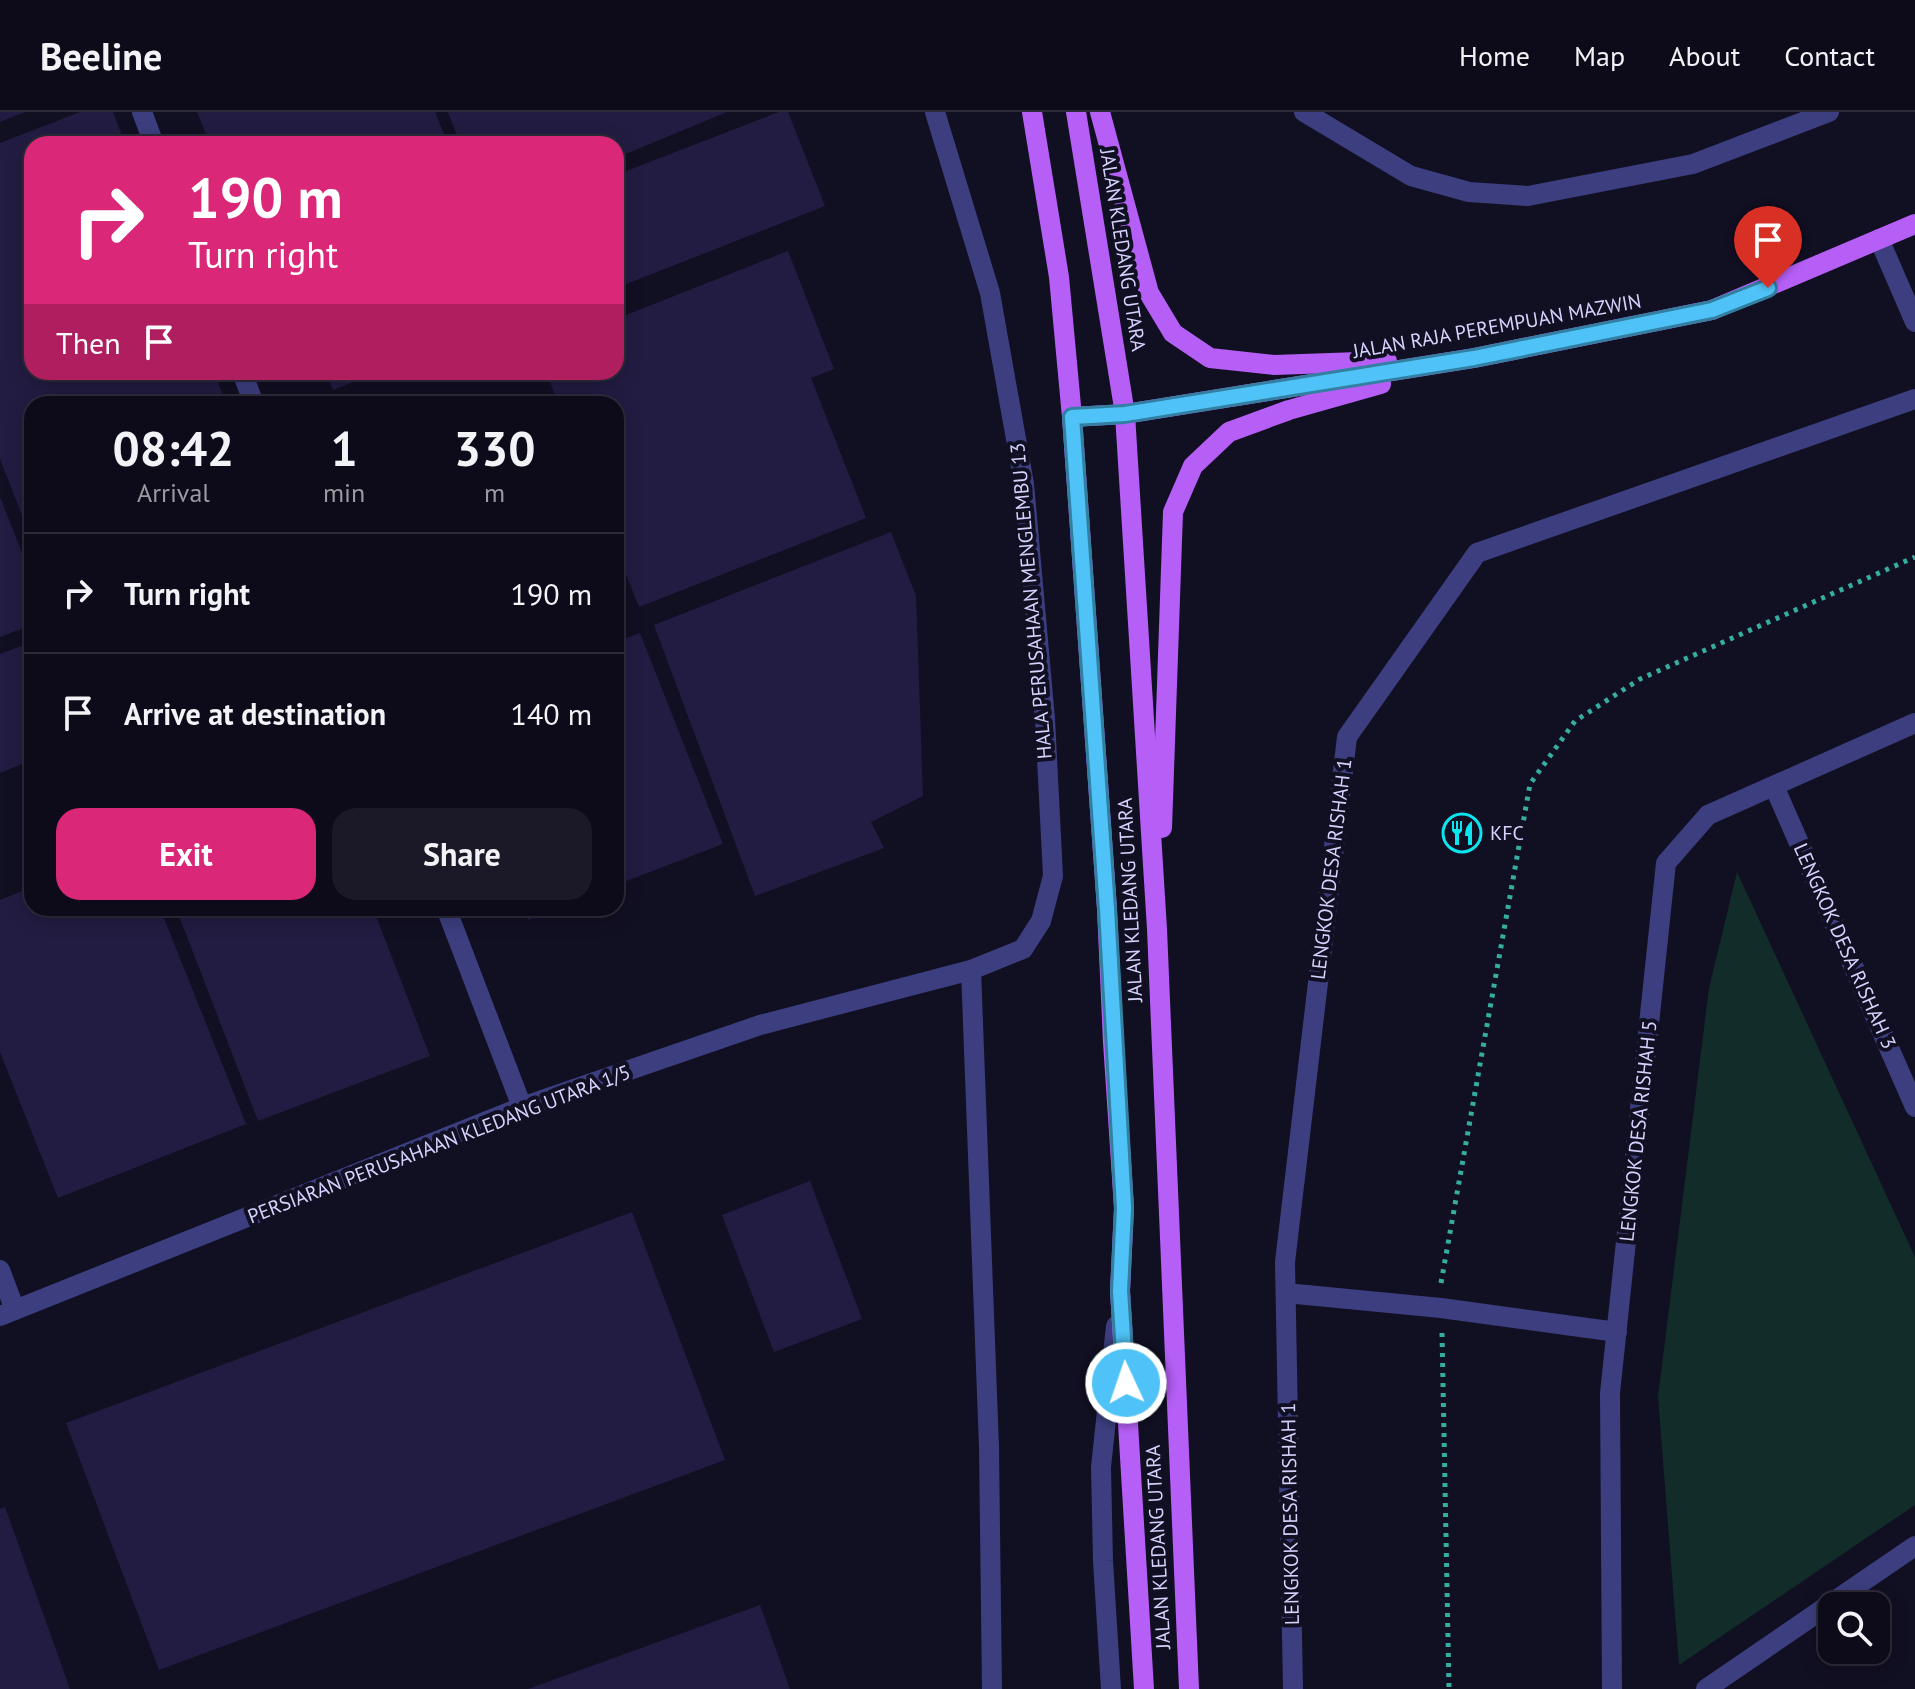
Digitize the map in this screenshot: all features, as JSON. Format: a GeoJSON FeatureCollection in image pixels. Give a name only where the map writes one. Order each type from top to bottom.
{"type":"FeatureCollection","features":[{"type":"Feature","properties":{"kind":"main road","name":"JALAN KLEDANG UTARA"},"geometry":{"type":"LineString","coordinates":[[1032,112],[1059,277],[1107,909],[1124,1208],[1120,1291],[1144,1689]]}},
{"type":"Feature","properties":{"kind":"main road","name":"JALAN KLEDANG UTARA"},"geometry":{"type":"LineString","coordinates":[[1076,112],[1125,414],[1157,929],[1189,1689]]}},
{"type":"Feature","properties":{"kind":"main road"},"geometry":{"type":"LineString","coordinates":[[1100,112],[1149,293],[1173,333],[1210,358],[1274,365],[1474,358]]}},
{"type":"Feature","properties":{"kind":"main road","name":"JALAN RAJA PEREMPUAN MAZWIN"},"geometry":{"type":"LineString","coordinates":[[1072,417],[1125,414],[1474,358],[1712,310],[1915,224]]}},
{"type":"Feature","properties":{"kind":"main road"},"geometry":{"type":"LineString","coordinates":[[1157,929],[1173,512],[1193,466],[1229,432],[1289,410],[1474,358]]}},
{"type":"Feature","properties":{"kind":"street"},"geometry":{"type":"LineString","coordinates":[[142,112],[151,136]]}},
{"type":"Feature","properties":{"kind":"street","name":"HALA PERUSAHAAN MENGLEMBU 13"},"geometry":{"type":"LineString","coordinates":[[935,112],[990,293],[1024,484],[1045,719],[1053,876],[1041,921],[1023,949]]}},
{"type":"Feature","properties":{"kind":"street"},"geometry":{"type":"LineString","coordinates":[[1304,112],[1411,176],[1469,192],[1528,196],[1693,164],[1829,112]]}},
{"type":"Feature","properties":{"kind":"street"},"geometry":{"type":"LineString","coordinates":[[1879,239],[1915,322]]}},
{"type":"Feature","properties":{"kind":"street","name":"LENGKOK DESA RISHAH 1"},"geometry":{"type":"LineString","coordinates":[[1293,1689],[1285,1262],[1347,737],[1477,553],[1915,399]]}},
{"type":"Feature","properties":{"kind":"street","name":"LENGKOK DESA RISHAH 5"},"geometry":{"type":"LineString","coordinates":[[1612,1689],[1610,1393],[1666,863],[1708,815],[1914,726]]}},
{"type":"Feature","properties":{"kind":"street","name":"LENGKOK DESA RISHAH 3"},"geometry":{"type":"LineString","coordinates":[[1774,786],[1915,1107]]}},
{"type":"Feature","properties":{"kind":"street"},"geometry":{"type":"LineString","coordinates":[[449,916],[522,1107]]}},
{"type":"Feature","properties":{"kind":"street","name":"PERSIARAN PERUSAHAAN KLEDANG UTARA 1/5"},"geometry":{"type":"LineString","coordinates":[[8,1313],[522,1107],[760,1025],[971,970],[1023,949]]}},
{"type":"Feature","properties":{"kind":"street"},"geometry":{"type":"LineString","coordinates":[[971,970],[989,1447],[992,1689]]}},
{"type":"Feature","properties":{"kind":"street"},"geometry":{"type":"LineString","coordinates":[[0,1270],[8,1313]]}},
{"type":"Feature","properties":{"kind":"street"},"geometry":{"type":"LineString","coordinates":[[1111,1689],[1101,1467],[1120,1291]]}},
{"type":"Feature","properties":{"kind":"street"},"geometry":{"type":"LineString","coordinates":[[1286,1293],[1441,1308],[1617,1332]]}},
{"type":"Feature","properties":{"kind":"street"},"geometry":{"type":"LineString","coordinates":[[1706,1689],[1915,1546]]}},
{"type":"Feature","properties":{"kind":"path"},"geometry":{"type":"LineString","coordinates":[[1449,1689],[1441,1308],[1443,1273],[1530,784],[1575,721],[1640,679],[1915,557]]}},
{"type":"Feature","properties":{"kind":"green space"},"geometry":{"type":"Polygon","coordinates":[[[1737,872],[1915,1257],[1915,1505],[1679,1665],[1658,1397],[1709,988],[1737,872]]]}},
{"type":"Feature","properties":{"kind":"building"},"geometry":{"type":"Polygon","coordinates":[[[0,112],[25,112],[0,122],[0,112]]]}},
{"type":"Feature","properties":{"kind":"building"},"geometry":{"type":"Polygon","coordinates":[[[80,112],[113,112],[122,136],[24,136],[24,380],[217,380],[223,396],[24,396],[24,520],[0,459],[0,143],[80,112]]]}},
{"type":"Feature","properties":{"kind":"building"},"geometry":{"type":"Polygon","coordinates":[[[197,112],[435,112],[445,136],[207,136],[197,112]]]}},
{"type":"Feature","properties":{"kind":"building"},"geometry":{"type":"Polygon","coordinates":[[[448,112],[727,112],[624,155],[624,136],[457,136],[448,112]]]}},
{"type":"Feature","properties":{"kind":"building"},"geometry":{"type":"Polygon","coordinates":[[[779,112],[788,112],[825,206],[624,285],[624,172],[779,112]]]}},
{"type":"Feature","properties":{"kind":"building"},"geometry":{"type":"Polygon","coordinates":[[[788,251],[834,369],[811,378],[866,518],[639,607],[624,569],[624,396],[556,396],[549,380],[624,380],[624,316],[788,251]]]}},
{"type":"Feature","properties":{"kind":"building"},"geometry":{"type":"Polygon","coordinates":[[[329,380],[358,380],[333,390],[329,380]]]}},
{"type":"Feature","properties":{"kind":"building"},"geometry":{"type":"Polygon","coordinates":[[[0,497],[24,558],[24,628],[0,637],[0,497]]]}},
{"type":"Feature","properties":{"kind":"building"},"geometry":{"type":"Polygon","coordinates":[[[891,532],[916,596],[923,796],[871,822],[884,848],[755,896],[654,625],[891,532]]]}},
{"type":"Feature","properties":{"kind":"building"},"geometry":{"type":"Polygon","coordinates":[[[640,633],[723,844],[624,882],[624,639],[640,633]]]}},
{"type":"Feature","properties":{"kind":"building"},"geometry":{"type":"Polygon","coordinates":[[[24,645],[24,763],[0,773],[0,654],[24,645]]]}},
{"type":"Feature","properties":{"kind":"building"},"geometry":{"type":"Polygon","coordinates":[[[24,890],[24,916],[163,916],[246,1124],[58,1198],[0,1052],[0,900],[24,890]]]}},
{"type":"Feature","properties":{"kind":"building"},"geometry":{"type":"Polygon","coordinates":[[[179,916],[376,916],[430,1056],[258,1121],[179,916]]]}},
{"type":"Feature","properties":{"kind":"building"},"geometry":{"type":"Polygon","coordinates":[[[810,1181],[862,1319],[774,1352],[722,1215],[810,1181]]]}},
{"type":"Feature","properties":{"kind":"building"},"geometry":{"type":"Polygon","coordinates":[[[632,1212],[725,1460],[159,1670],[66,1423],[632,1212]]]}},
{"type":"Feature","properties":{"kind":"building"},"geometry":{"type":"Polygon","coordinates":[[[5,1507],[70,1689],[0,1689],[0,1509],[5,1507]]]}},
{"type":"Feature","properties":{"kind":"building"},"geometry":{"type":"Polygon","coordinates":[[[760,1605],[790,1689],[528,1689],[760,1605]]]}},
{"type":"Feature","properties":{"kind":"place","name":"KFC"},"geometry":{"type":"Point","coordinates":[1462,833]}},
{"type":"Feature","properties":{"kind":"route"},"geometry":{"type":"LineString","coordinates":[[1126,1383],[1120,1291],[1124,1208],[1085,571],[1072,417],[1125,414],[1474,358],[1712,310],[1768,288]]}}]}
